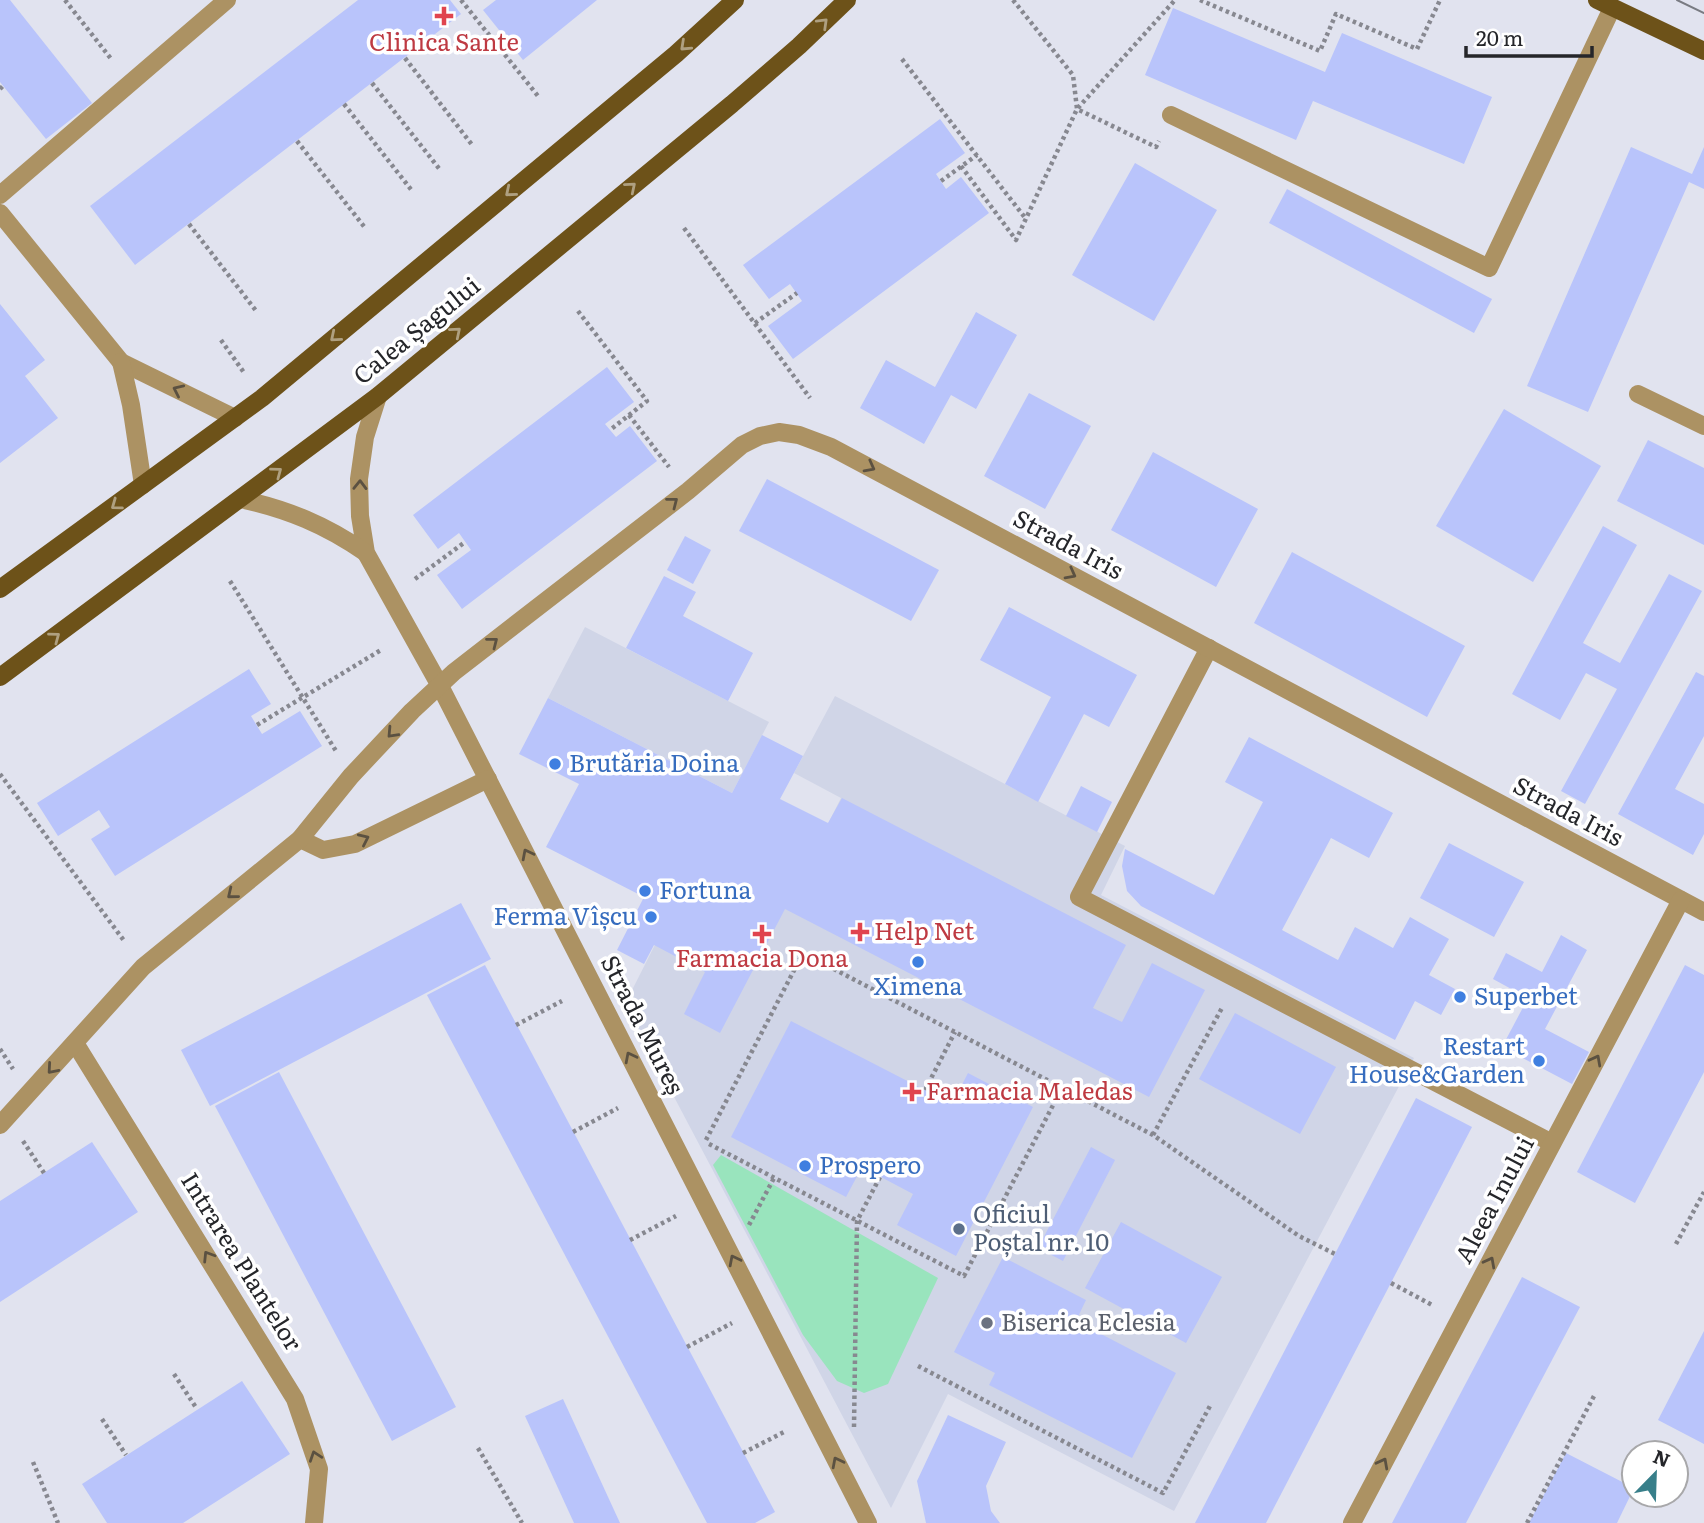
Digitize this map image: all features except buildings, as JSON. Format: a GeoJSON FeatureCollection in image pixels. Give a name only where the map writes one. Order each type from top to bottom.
{"type":"FeatureCollection","features":[{"type":"Feature","properties":{"kind":"main road","name":"Calea Șagului"},"geometry":{"type":"LineString","coordinates":[[0,589],[262,398],[676,54],[735,0]]}},
{"type":"Feature","properties":{"kind":"main road","name":"Calea Șagului"},"geometry":{"type":"LineString","coordinates":[[0,677],[378,396],[732,104],[847,0]]}},
{"type":"Feature","properties":{"kind":"main road"},"geometry":{"type":"LineString","coordinates":[[1604,4],[1704,51]]}},
{"type":"Feature","properties":{"kind":"street"},"geometry":{"type":"LineString","coordinates":[[0,195],[227,0]]}},
{"type":"Feature","properties":{"kind":"street"},"geometry":{"type":"LineString","coordinates":[[1171,115],[1489,268],[1604,4]]}},
{"type":"Feature","properties":{"kind":"street"},"geometry":{"type":"LineString","coordinates":[[0,213],[121,362],[235,418]]}},
{"type":"Feature","properties":{"kind":"street"},"geometry":{"type":"LineString","coordinates":[[121,362],[131,405],[143,485]]}},
{"type":"Feature","properties":{"kind":"street"},"geometry":{"type":"LineString","coordinates":[[1638,394],[1704,426]]}},
{"type":"Feature","properties":{"kind":"street","name":"Strada Mureș"},"geometry":{"type":"LineString","coordinates":[[378,396],[365,437],[359,479],[360,516],[366,553],[439,684],[868,1523]]}},
{"type":"Feature","properties":{"kind":"street","name":"Strada Iris"},"geometry":{"type":"LineString","coordinates":[[0,1125],[143,967],[300,839],[351,776],[439,684],[688,491],[742,445],[760,436],[779,432],[799,435],[831,447],[1704,912]]}},
{"type":"Feature","properties":{"kind":"street","name":"Strada Mureș"},"geometry":{"type":"LineString","coordinates":[[240,499],[274,506],[307,519],[338,533],[366,553]]}},
{"type":"Feature","properties":{"kind":"street"},"geometry":{"type":"LineString","coordinates":[[1209,648],[1079,897],[1552,1143]]}},
{"type":"Feature","properties":{"kind":"street"},"geometry":{"type":"LineString","coordinates":[[300,839],[323,850],[355,844],[488,779]]}},
{"type":"Feature","properties":{"kind":"street","name":"Aleea Inului"},"geometry":{"type":"LineString","coordinates":[[1352,1523],[1681,900]]}},
{"type":"Feature","properties":{"kind":"street","name":"Intrarea Plantelor"},"geometry":{"type":"LineString","coordinates":[[75,1043],[295,1399],[319,1469],[314,1523]]}},
{"type":"Feature","properties":{"kind":"path"},"geometry":{"type":"LineString","coordinates":[[65,0],[130,83]]}},
{"type":"Feature","properties":{"kind":"path"},"geometry":{"type":"LineString","coordinates":[[461,0],[538,96]]}},
{"type":"Feature","properties":{"kind":"path"},"geometry":{"type":"LineString","coordinates":[[1013,0],[1073,75],[1076,109]]}},
{"type":"Feature","properties":{"kind":"path"},"geometry":{"type":"LineString","coordinates":[[961,166],[1016,240],[1076,109],[1175,0]]}},
{"type":"Feature","properties":{"kind":"path"},"geometry":{"type":"LineString","coordinates":[[1200,0],[1320,51],[1336,14],[1417,50],[1440,0]]}},
{"type":"Feature","properties":{"kind":"path"},"geometry":{"type":"LineString","coordinates":[[405,58],[473,146]]}},
{"type":"Feature","properties":{"kind":"path"},"geometry":{"type":"LineString","coordinates":[[902,59],[1026,219]]}},
{"type":"Feature","properties":{"kind":"path"},"geometry":{"type":"LineString","coordinates":[[372,83],[441,171]]}},
{"type":"Feature","properties":{"kind":"path"},"geometry":{"type":"LineString","coordinates":[[344,104],[414,192]]}},
{"type":"Feature","properties":{"kind":"path"},"geometry":{"type":"LineString","coordinates":[[1076,109],[1119,129]]}},
{"type":"Feature","properties":{"kind":"path"},"geometry":{"type":"LineString","coordinates":[[297,141],[366,229]]}},
{"type":"Feature","properties":{"kind":"path"},"geometry":{"type":"LineString","coordinates":[[941,181],[976,155]]}},
{"type":"Feature","properties":{"kind":"path"},"geometry":{"type":"LineString","coordinates":[[189,224],[257,312]]}},
{"type":"Feature","properties":{"kind":"path"},"geometry":{"type":"LineString","coordinates":[[684,228],[810,398]]}},
{"type":"Feature","properties":{"kind":"path"},"geometry":{"type":"LineString","coordinates":[[754,323],[797,293]]}},
{"type":"Feature","properties":{"kind":"path"},"geometry":{"type":"LineString","coordinates":[[578,311],[648,401],[610,430]]}},
{"type":"Feature","properties":{"kind":"path"},"geometry":{"type":"LineString","coordinates":[[629,415],[688,491]]}},
{"type":"Feature","properties":{"kind":"path"},"geometry":{"type":"LineString","coordinates":[[406,587],[465,542]]}},
{"type":"Feature","properties":{"kind":"path"},"geometry":{"type":"LineString","coordinates":[[230,581],[351,776]]}},
{"type":"Feature","properties":{"kind":"path"},"geometry":{"type":"LineString","coordinates":[[257,725],[381,650]]}},
{"type":"Feature","properties":{"kind":"path"},"geometry":{"type":"LineString","coordinates":[[0,774],[143,967]]}},
{"type":"Feature","properties":{"kind":"path"},"geometry":{"type":"LineString","coordinates":[[1062,1088],[964,1276],[705,1142],[803,953],[1153,1135],[1299,1236],[1335,1254]]}},
{"type":"Feature","properties":{"kind":"path"},"geometry":{"type":"LineString","coordinates":[[1153,1135],[1237,979]]}},
{"type":"Feature","properties":{"kind":"path"},"geometry":{"type":"LineString","coordinates":[[516,1025],[562,1001]]}},
{"type":"Feature","properties":{"kind":"path"},"geometry":{"type":"LineString","coordinates":[[925,1090],[955,1032]]}},
{"type":"Feature","properties":{"kind":"path"},"geometry":{"type":"LineString","coordinates":[[573,1132],[618,1108]]}},
{"type":"Feature","properties":{"kind":"path"},"geometry":{"type":"LineString","coordinates":[[854,1439],[857,1220],[880,1177]]}},
{"type":"Feature","properties":{"kind":"path"},"geometry":{"type":"LineString","coordinates":[[748,1226],[774,1178]]}},
{"type":"Feature","properties":{"kind":"path"},"geometry":{"type":"LineString","coordinates":[[1676,1244],[1704,1192]]}},
{"type":"Feature","properties":{"kind":"path"},"geometry":{"type":"LineString","coordinates":[[630,1240],[676,1216]]}},
{"type":"Feature","properties":{"kind":"path"},"geometry":{"type":"LineString","coordinates":[[1391,1283],[1459,1319]]}},
{"type":"Feature","properties":{"kind":"path"},"geometry":{"type":"LineString","coordinates":[[687,1347],[732,1323]]}},
{"type":"Feature","properties":{"kind":"path"},"geometry":{"type":"LineString","coordinates":[[918,1366],[1163,1493],[1210,1406]]}},
{"type":"Feature","properties":{"kind":"path"},"geometry":{"type":"LineString","coordinates":[[174,1374],[197,1409]]}},
{"type":"Feature","properties":{"kind":"path"},"geometry":{"type":"LineString","coordinates":[[1527,1523],[1594,1396]]}},
{"type":"Feature","properties":{"kind":"path"},"geometry":{"type":"LineString","coordinates":[[102,1419],[126,1455]]}},
{"type":"Feature","properties":{"kind":"path"},"geometry":{"type":"LineString","coordinates":[[743,1453],[789,1429]]}},
{"type":"Feature","properties":{"kind":"path"},"geometry":{"type":"LineString","coordinates":[[478,1448],[522,1523]]}},
{"type":"Feature","properties":{"kind":"path"},"geometry":{"type":"LineString","coordinates":[[33,1462],[58,1523]]}},
{"type":"Feature","properties":{"kind":"shaded area"},"geometry":{"type":"Polygon","coordinates":[[[585,627],[769,722],[732,793],[548,698],[585,627]]]}},
{"type":"Feature","properties":{"kind":"shaded area"},"geometry":{"type":"Polygon","coordinates":[[[835,696],[1125,846],[1101,895],[1414,1058],[1174,1511],[948,1394],[891,1508],[625,1004],[712,832],[801,877],[841,798],[794,773],[835,696]]]}},
{"type":"Feature","properties":{"kind":"green space"},"geometry":{"type":"Polygon","coordinates":[[[721,1155],[938,1278],[888,1384],[864,1393],[837,1381],[803,1335],[713,1165],[721,1155]]]}},
{"type":"Feature","properties":{"kind":"tram line"},"geometry":{"type":"LineString","coordinates":[[1677,0],[1704,13]]}},
{"type":"Feature","properties":{"kind":"place","name":"Clinica Sante"},"geometry":{"type":"Point","coordinates":[444,16]}},
{"type":"Feature","properties":{"kind":"place","name":"Brutăria Doina"},"geometry":{"type":"Point","coordinates":[555,764]}},
{"type":"Feature","properties":{"kind":"place","name":"Fortuna"},"geometry":{"type":"Point","coordinates":[645,891]}},
{"type":"Feature","properties":{"kind":"place","name":"Ferma Vîșcu"},"geometry":{"type":"Point","coordinates":[651,917]}},
{"type":"Feature","properties":{"kind":"place","name":"Help Net"},"geometry":{"type":"Point","coordinates":[860,932]}},
{"type":"Feature","properties":{"kind":"place","name":"Farmacia Dona"},"geometry":{"type":"Point","coordinates":[762,934]}},
{"type":"Feature","properties":{"kind":"place","name":"Ximena"},"geometry":{"type":"Point","coordinates":[918,962]}},
{"type":"Feature","properties":{"kind":"place","name":"Superbet"},"geometry":{"type":"Point","coordinates":[1460,997]}},
{"type":"Feature","properties":{"kind":"place","name":"Restart House&Garden"},"geometry":{"type":"Point","coordinates":[1539,1061]}},
{"type":"Feature","properties":{"kind":"place","name":"Farmacia Maledas"},"geometry":{"type":"Point","coordinates":[912,1092]}},
{"type":"Feature","properties":{"kind":"place","name":"Prospero"},"geometry":{"type":"Point","coordinates":[805,1166]}},
{"type":"Feature","properties":{"kind":"place","name":"Oficiul Poștal nr. 10"},"geometry":{"type":"Point","coordinates":[959,1229]}},
{"type":"Feature","properties":{"kind":"place","name":"Biserica Eclesia"},"geometry":{"type":"Point","coordinates":[987,1323]}}]}
